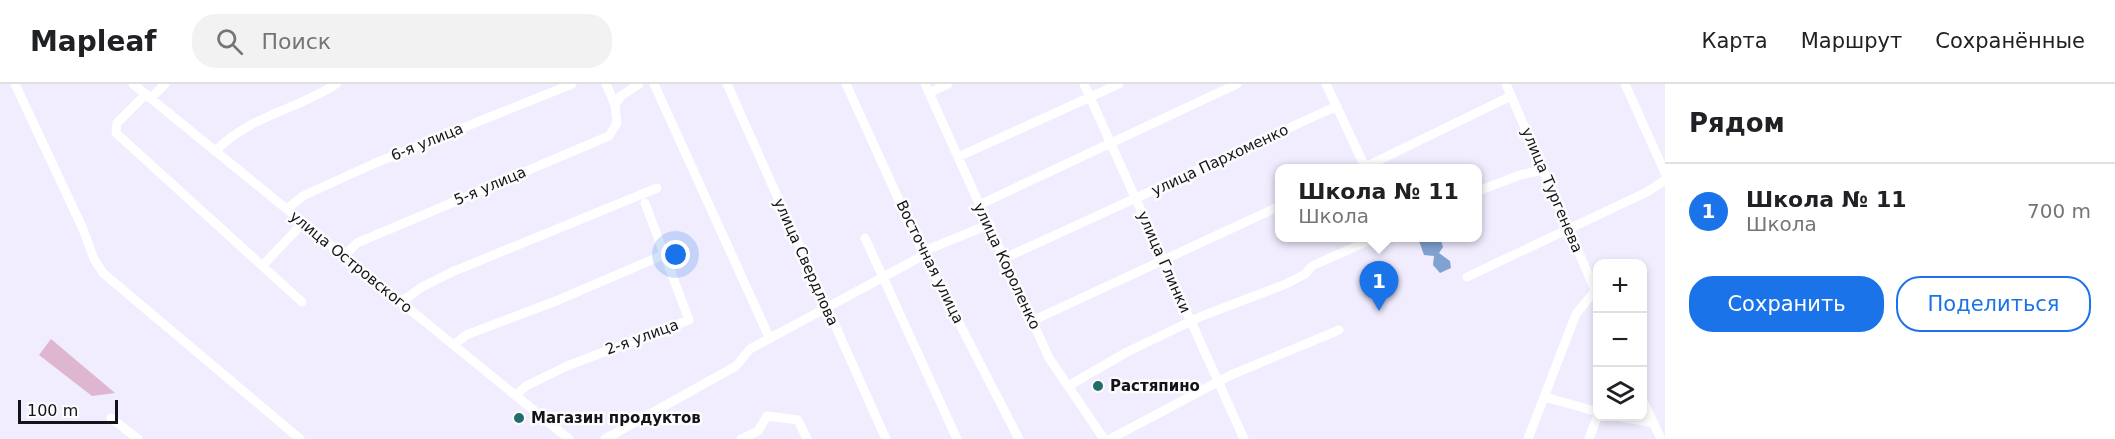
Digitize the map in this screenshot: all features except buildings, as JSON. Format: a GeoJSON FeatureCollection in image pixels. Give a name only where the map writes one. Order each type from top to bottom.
{"type":"FeatureCollection","features":[{"type":"Feature","properties":{"kind":"street"},"geometry":{"type":"LineString","coordinates":[[15,84],[83,229],[94,259],[103,273],[300,439]]}},
{"type":"Feature","properties":{"kind":"street","name":"улица Островского"},"geometry":{"type":"LineString","coordinates":[[133,84],[569,439]]}},
{"type":"Feature","properties":{"kind":"street"},"geometry":{"type":"LineString","coordinates":[[165,84],[117,123],[116,133],[302,302]]}},
{"type":"Feature","properties":{"kind":"street"},"geometry":{"type":"LineString","coordinates":[[215,151],[226,140],[274,111],[306,101],[336,84]]}},
{"type":"Feature","properties":{"kind":"street","name":"6-я улица"},"geometry":{"type":"LineString","coordinates":[[287,209],[303,196],[373,164],[572,84]]}},
{"type":"Feature","properties":{"kind":"street"},"geometry":{"type":"LineString","coordinates":[[606,84],[615,105]]}},
{"type":"Feature","properties":{"kind":"street"},"geometry":{"type":"LineString","coordinates":[[615,105],[621,96],[639,84]]}},
{"type":"Feature","properties":{"kind":"street"},"geometry":{"type":"LineString","coordinates":[[654,84],[770,339]]}},
{"type":"Feature","properties":{"kind":"street","name":"улица Свердлова"},"geometry":{"type":"LineString","coordinates":[[727,84],[886,439]]}},
{"type":"Feature","properties":{"kind":"street","name":"Восточная улица"},"geometry":{"type":"LineString","coordinates":[[846,84],[923,254],[1019,439]]}},
{"type":"Feature","properties":{"kind":"street"},"geometry":{"type":"LineString","coordinates":[[927,88],[948,84]]}},
{"type":"Feature","properties":{"kind":"street","name":"улица Глинки"},"geometry":{"type":"LineString","coordinates":[[1084,84],[1244,439]]}},
{"type":"Feature","properties":{"kind":"street"},"geometry":{"type":"LineString","coordinates":[[958,157],[1119,84]]}},
{"type":"Feature","properties":{"kind":"street"},"geometry":{"type":"LineString","coordinates":[[981,204],[1237,84]]}},
{"type":"Feature","properties":{"kind":"street"},"geometry":{"type":"LineString","coordinates":[[1326,84],[1362,164]]}},
{"type":"Feature","properties":{"kind":"street"},"geometry":{"type":"LineString","coordinates":[[1625,84],[1664,170]]}},
{"type":"Feature","properties":{"kind":"street","name":"улица Тургенева"},"geometry":{"type":"LineString","coordinates":[[1508,85],[1593,287]]}},
{"type":"Feature","properties":{"kind":"street","name":"улица Короленко"},"geometry":{"type":"LineString","coordinates":[[927,88],[1034,320],[1049,358],[1070,385],[1104,439]]}},
{"type":"Feature","properties":{"kind":"street"},"geometry":{"type":"LineString","coordinates":[[1372,164],[1511,96]]}},
{"type":"Feature","properties":{"kind":"street","name":"5-я улица"},"geometry":{"type":"LineString","coordinates":[[344,256],[357,243],[609,136],[617,123],[615,105]]}},
{"type":"Feature","properties":{"kind":"street","name":"улица Пархоменко"},"geometry":{"type":"LineString","coordinates":[[1005,258],[1337,106]]}},
{"type":"Feature","properties":{"kind":"street"},"geometry":{"type":"LineString","coordinates":[[1482,189],[1520,175],[1543,170]]}},
{"type":"Feature","properties":{"kind":"street"},"geometry":{"type":"LineString","coordinates":[[1467,277],[1647,192],[1665,180]]}},
{"type":"Feature","properties":{"kind":"street"},"geometry":{"type":"LineString","coordinates":[[401,302],[422,287],[452,272],[657,188]]}},
{"type":"Feature","properties":{"kind":"street","name":"2-я улица"},"geometry":{"type":"LineString","coordinates":[[516,395],[526,386],[567,366],[689,320],[645,202]]}},
{"type":"Feature","properties":{"kind":"street"},"geometry":{"type":"LineString","coordinates":[[1034,320],[1275,208]]}},
{"type":"Feature","properties":{"kind":"street"},"geometry":{"type":"LineString","coordinates":[[263,265],[303,223]]}},
{"type":"Feature","properties":{"kind":"street"},"geometry":{"type":"LineString","coordinates":[[605,439],[612,433],[717,378],[742,361],[750,349],[885,278],[923,254],[990,224]]}},
{"type":"Feature","properties":{"kind":"street"},"geometry":{"type":"LineString","coordinates":[[865,238],[957,439]]}},
{"type":"Feature","properties":{"kind":"street"},"geometry":{"type":"LineString","coordinates":[[1070,385],[1127,352],[1286,284],[1305,274],[1312,266],[1364,242]]}},
{"type":"Feature","properties":{"kind":"street"},"geometry":{"type":"LineString","coordinates":[[454,345],[465,335],[556,301],[677,249]]}},
{"type":"Feature","properties":{"kind":"street"},"geometry":{"type":"LineString","coordinates":[[1528,439],[1576,314],[1593,297]]}},
{"type":"Feature","properties":{"kind":"street"},"geometry":{"type":"LineString","coordinates":[[1110,439],[1219,381],[1339,330]]}},
{"type":"Feature","properties":{"kind":"street"},"geometry":{"type":"LineString","coordinates":[[1545,397],[1593,411]]}},
{"type":"Feature","properties":{"kind":"street"},"geometry":{"type":"LineString","coordinates":[[1647,409],[1660,438]]}},
{"type":"Feature","properties":{"kind":"street"},"geometry":{"type":"LineString","coordinates":[[741,439],[758,431],[766,416],[798,420],[807,439]]}},
{"type":"Feature","properties":{"kind":"street"},"geometry":{"type":"LineString","coordinates":[[111,418],[138,439]]}},
{"type":"Feature","properties":{"kind":"street"},"geometry":{"type":"LineString","coordinates":[[1589,439],[1595,421]]}},
{"type":"Feature","properties":{"kind":"street"},"geometry":{"type":"LineString","coordinates":[[1641,421],[1654,423]]}},
{"type":"Feature","properties":{"kind":"shaded area"},"geometry":{"type":"Polygon","coordinates":[[[51,339],[115,393],[92,396],[39,355],[51,339]]]}},
{"type":"Feature","properties":{"kind":"water"},"geometry":{"type":"Polygon","coordinates":[[[1419,242],[1441,242],[1443,247],[1439,253],[1450,261],[1451,268],[1440,273],[1433,265],[1434,256],[1424,255],[1419,242]]]}},
{"type":"Feature","properties":{"kind":"place","name":"Школа № 11"},"geometry":{"type":"Point","coordinates":[1379,311]}},
{"type":"Feature","properties":{"kind":"place","name":"Растяпино"},"geometry":{"type":"Point","coordinates":[1098,386]}},
{"type":"Feature","properties":{"kind":"place","name":"Магазин продуктов"},"geometry":{"type":"Point","coordinates":[519,418]}}]}
